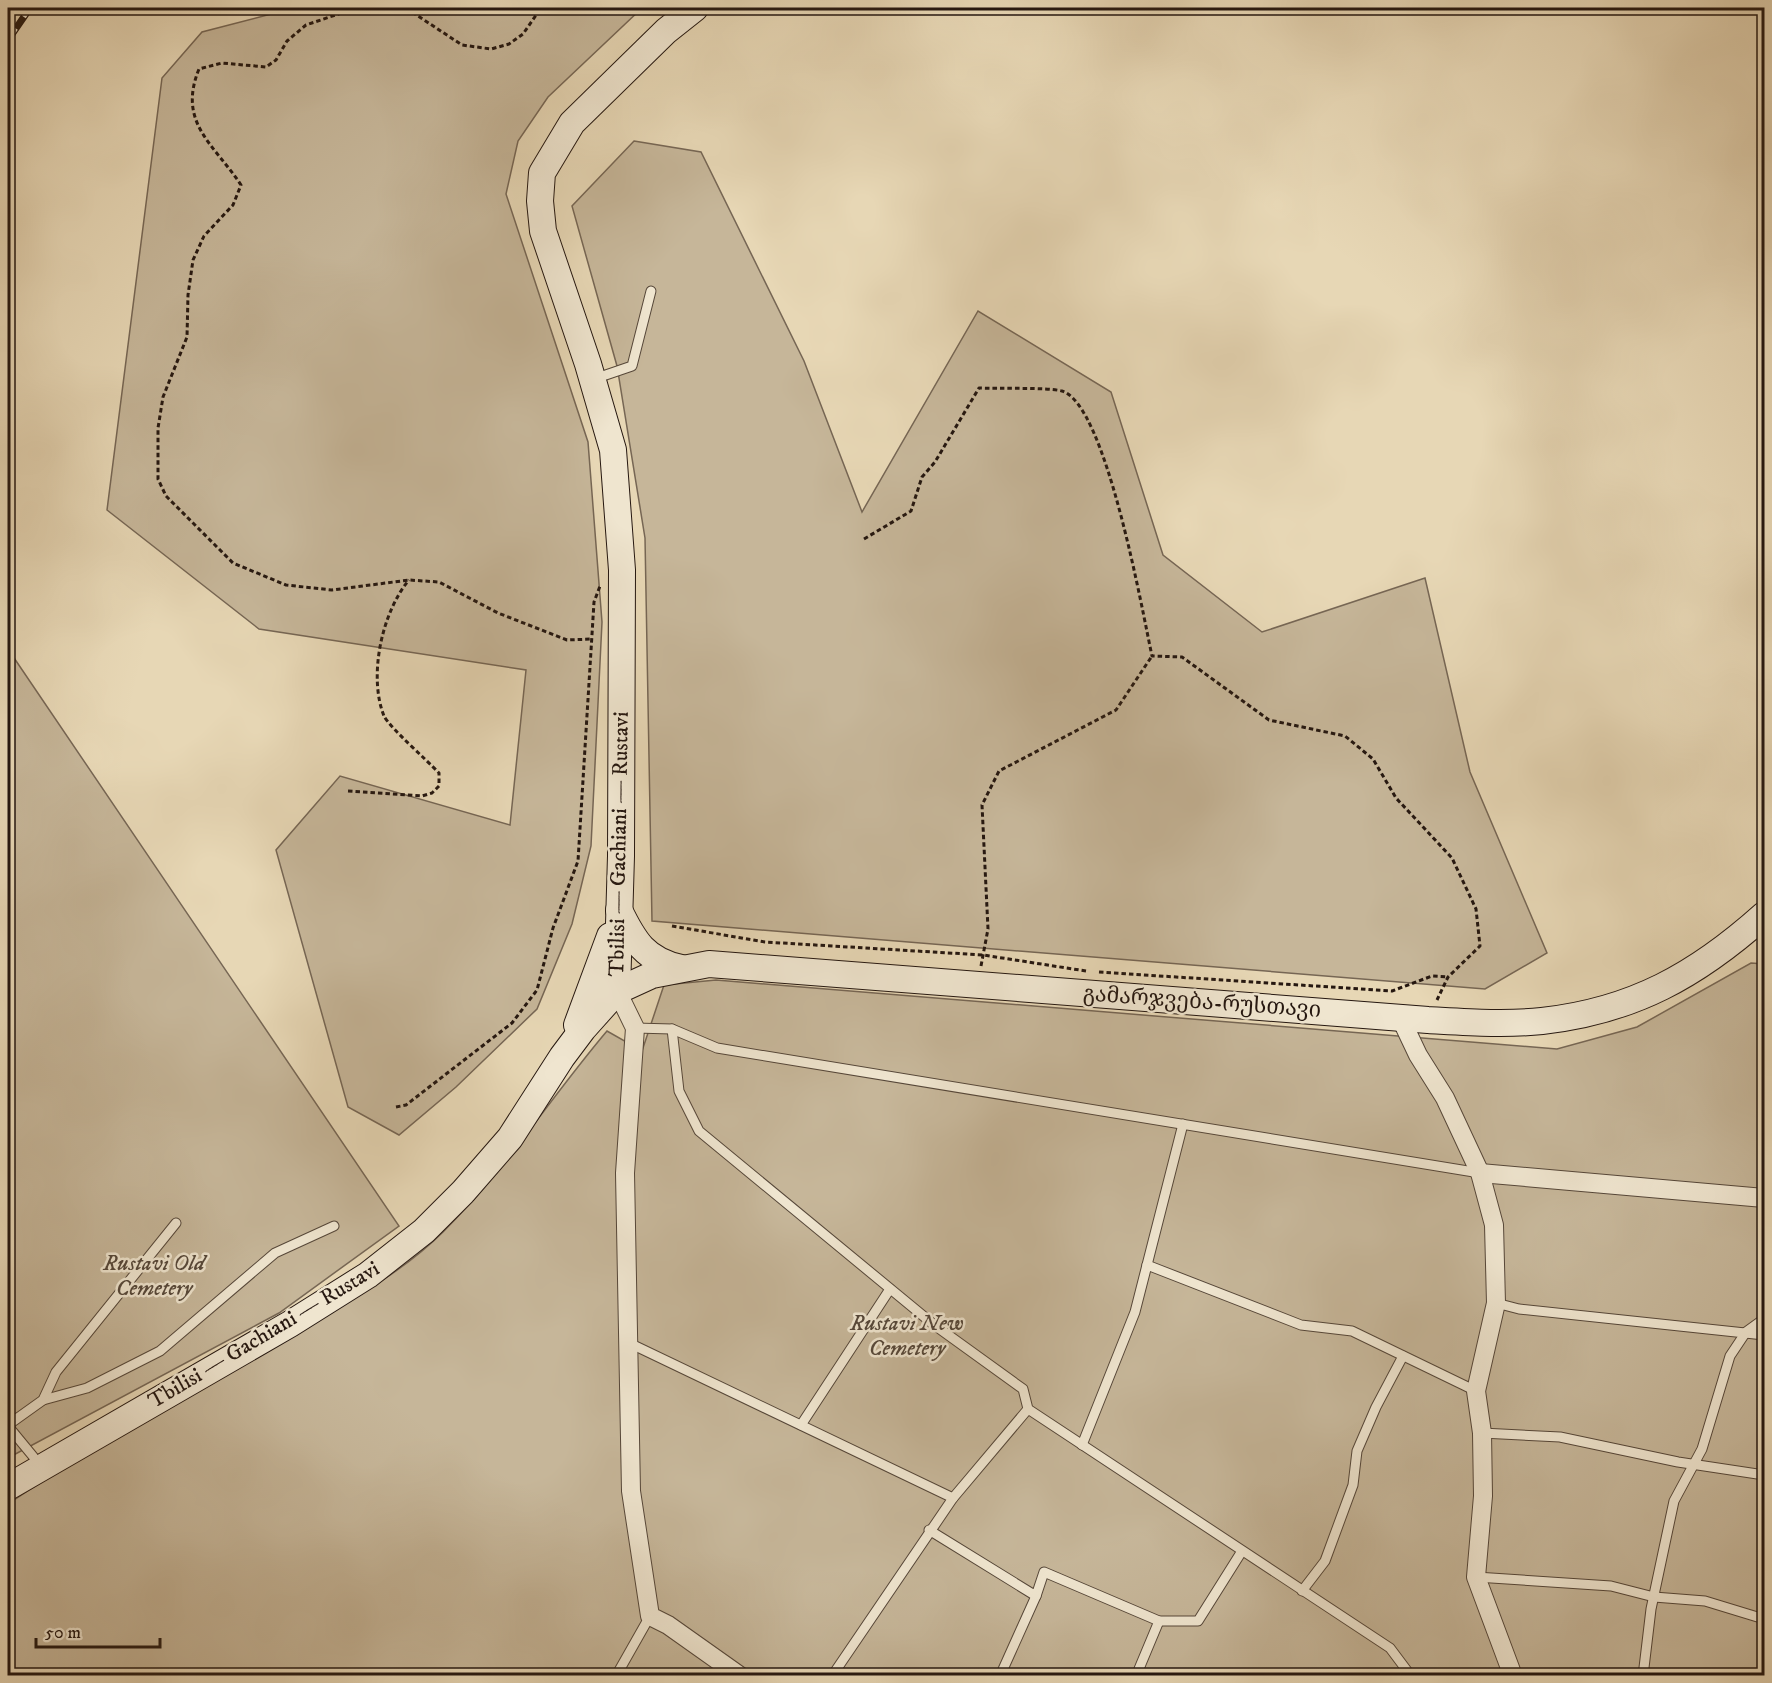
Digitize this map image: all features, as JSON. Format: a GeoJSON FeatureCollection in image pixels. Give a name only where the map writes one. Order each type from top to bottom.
{"type":"FeatureCollection","features":[{"type":"Feature","properties":{"kind":"main road","name":"Tbilisi — Gachiani — Rustavi"},"geometry":{"type":"LineString","coordinates":[[8,1487],[40,1466],[271,1335],[368,1275],[424,1231],[463,1192],[510,1138],[562,1057],[617,991],[621,856],[622,570],[613,450],[543,231],[540,201],[542,173],[572,123],[666,31],[695,8]]}},
{"type":"Feature","properties":{"kind":"main road"},"geometry":{"type":"LineString","coordinates":[[618,907],[632,938],[644,950],[667,965],[681,968]]}},
{"type":"Feature","properties":{"kind":"main road"},"geometry":{"type":"LineString","coordinates":[[562,1057],[605,953],[618,907]]}},
{"type":"Feature","properties":{"kind":"main road","name":"გამარჯვება-რუსთავი"},"geometry":{"type":"LineString","coordinates":[[617,991],[652,975],[709,964],[1428,1020],[1540,1022],[1582,1015],[1675,982],[1712,959],[1764,915]]}},
{"type":"Feature","properties":{"kind":"street"},"geometry":{"type":"LineString","coordinates":[[617,991],[635,1028],[625,1173],[627,1342],[631,1491],[650,1616],[668,1625],[740,1676]]}},
{"type":"Feature","properties":{"kind":"street"},"geometry":{"type":"LineString","coordinates":[[1400,1017],[1418,1055],[1445,1098],[1480,1173],[1494,1225],[1496,1303],[1476,1391],[1482,1433],[1483,1497],[1476,1576],[1513,1676]]}},
{"type":"Feature","properties":{"kind":"street"},"geometry":{"type":"LineString","coordinates":[[1480,1173],[1764,1198]]}},
{"type":"Feature","properties":{"kind":"lane"},"geometry":{"type":"LineString","coordinates":[[592,379],[632,366],[651,291]]}},
{"type":"Feature","properties":{"kind":"lane"},"geometry":{"type":"LineString","coordinates":[[635,1028],[672,1029],[717,1048],[1480,1173]]}},
{"type":"Feature","properties":{"kind":"lane"},"geometry":{"type":"LineString","coordinates":[[672,1029],[679,1090],[699,1131],[933,1324],[1023,1389],[1028,1409],[1390,1648],[1411,1676]]}},
{"type":"Feature","properties":{"kind":"lane"},"geometry":{"type":"LineString","coordinates":[[1082,1445],[1135,1312],[1183,1124]]}},
{"type":"Feature","properties":{"kind":"lane"},"geometry":{"type":"LineString","coordinates":[[43,1400],[56,1372],[176,1223]]}},
{"type":"Feature","properties":{"kind":"lane"},"geometry":{"type":"LineString","coordinates":[[40,1466],[8,1425],[43,1400],[87,1388],[160,1351],[275,1253],[334,1226]]}},
{"type":"Feature","properties":{"kind":"lane"},"geometry":{"type":"LineString","coordinates":[[1148,1265],[1300,1325],[1352,1331],[1476,1391]]}},
{"type":"Feature","properties":{"kind":"lane"},"geometry":{"type":"LineString","coordinates":[[801,1425],[890,1288]]}},
{"type":"Feature","properties":{"kind":"lane"},"geometry":{"type":"LineString","coordinates":[[1496,1303],[1519,1309],[1764,1335]]}},
{"type":"Feature","properties":{"kind":"lane"},"geometry":{"type":"LineString","coordinates":[[1643,1676],[1654,1597],[1674,1501],[1702,1449],[1730,1356],[1746,1332],[1764,1319]]}},
{"type":"Feature","properties":{"kind":"lane"},"geometry":{"type":"LineString","coordinates":[[627,1342],[953,1498]]}},
{"type":"Feature","properties":{"kind":"lane"},"geometry":{"type":"LineString","coordinates":[[1302,1591],[1324,1561],[1353,1485],[1357,1451],[1376,1407],[1403,1356]]}},
{"type":"Feature","properties":{"kind":"lane"},"geometry":{"type":"LineString","coordinates":[[832,1676],[929,1530],[1028,1409]]}},
{"type":"Feature","properties":{"kind":"lane"},"geometry":{"type":"LineString","coordinates":[[1482,1433],[1560,1437],[1694,1464],[1764,1475]]}},
{"type":"Feature","properties":{"kind":"lane"},"geometry":{"type":"LineString","coordinates":[[929,1530],[1036,1596]]}},
{"type":"Feature","properties":{"kind":"lane"},"geometry":{"type":"LineString","coordinates":[[1000,1676],[1036,1596],[1044,1572],[1159,1621],[1198,1621],[1242,1551]]}},
{"type":"Feature","properties":{"kind":"lane"},"geometry":{"type":"LineString","coordinates":[[1476,1576],[1611,1587],[1654,1597],[1706,1601],[1764,1619]]}},
{"type":"Feature","properties":{"kind":"lane"},"geometry":{"type":"LineString","coordinates":[[616,1676],[650,1616]]}},
{"type":"Feature","properties":{"kind":"lane"},"geometry":{"type":"LineString","coordinates":[[1137,1676],[1159,1621]]}},
{"type":"Feature","properties":{"kind":"path"},"geometry":{"type":"LineString","coordinates":[[356,8],[306,25],[287,41],[276,60],[266,67],[222,63],[199,69],[192,87],[193,112],[198,129],[224,159],[242,185],[233,205],[204,236],[193,260],[188,295],[188,337],[163,397],[158,428],[158,480],[166,495],[233,563],[286,585],[332,590],[409,580],[439,582],[498,613],[567,640],[592,639]]}},
{"type":"Feature","properties":{"kind":"path"},"geometry":{"type":"LineString","coordinates":[[406,8],[462,45],[491,49],[509,44],[523,34],[541,8]]}},
{"type":"Feature","properties":{"kind":"path"},"geometry":{"type":"LineString","coordinates":[[864,539],[911,511],[922,477],[935,462],[979,388],[1063,392],[1082,406],[1124,523],[1152,656],[1116,710],[999,771],[982,805],[988,929],[978,985]]}},
{"type":"Feature","properties":{"kind":"path"},"geometry":{"type":"LineString","coordinates":[[348,791],[422,796],[432,793],[439,786],[438,773],[385,718],[376,682],[386,622],[399,592],[409,580]]}},
{"type":"Feature","properties":{"kind":"path"},"geometry":{"type":"LineString","coordinates":[[396,1107],[406,1105],[512,1023],[537,990],[553,928],[578,861],[594,602],[600,584]]}},
{"type":"Feature","properties":{"kind":"path"},"geometry":{"type":"LineString","coordinates":[[1152,656],[1182,657],[1269,720],[1345,736],[1374,759],[1396,798],[1452,858],[1476,909],[1480,946],[1448,977],[1428,1020]]}},
{"type":"Feature","properties":{"kind":"path"},"geometry":{"type":"LineString","coordinates":[[672,926],[765,942],[983,955],[1086,971],[1392,990],[1432,976],[1448,977]]}},
{"type":"Feature","properties":{"kind":"green space"},"geometry":{"type":"Polygon","coordinates":[[[294,8],[642,8],[548,97],[518,141],[506,194],[588,442],[602,622],[591,846],[572,924],[537,1009],[456,1087],[399,1135],[348,1107],[276,850],[340,776],[510,825],[526,670],[259,629],[107,510],[162,78],[202,32],[294,8]]]}},
{"type":"Feature","properties":{"kind":"green space"},"geometry":{"type":"Polygon","coordinates":[[[634,141],[701,152],[804,361],[862,512],[978,311],[1111,392],[1163,555],[1262,632],[1425,578],[1470,772],[1547,953],[1485,989],[652,921],[645,538],[617,366],[572,206],[634,141]]]}},
{"type":"Feature","properties":{"kind":"green space","name":"Rustavi Old Cemetery"},"geometry":{"type":"Polygon","coordinates":[[[8,649],[399,1226],[279,1313],[8,1458],[8,649]]]}},
{"type":"Feature","properties":{"kind":"green space","name":"Rustavi New Cemetery"},"geometry":{"type":"Polygon","coordinates":[[[1751,963],[1764,964],[1764,1675],[8,1676],[8,1504],[81,1457],[361,1294],[412,1259],[443,1232],[487,1184],[607,1031],[642,1051],[664,985],[716,980],[1557,1049],[1637,1027],[1751,963]]]}},
{"type":"Feature","properties":{"kind":"railway"},"geometry":{"type":"LineString","coordinates":[[8,16],[13,8]]}},
{"type":"Feature","properties":{"kind":"railway"},"geometry":{"type":"LineString","coordinates":[[8,40],[30,8]]}}]}
